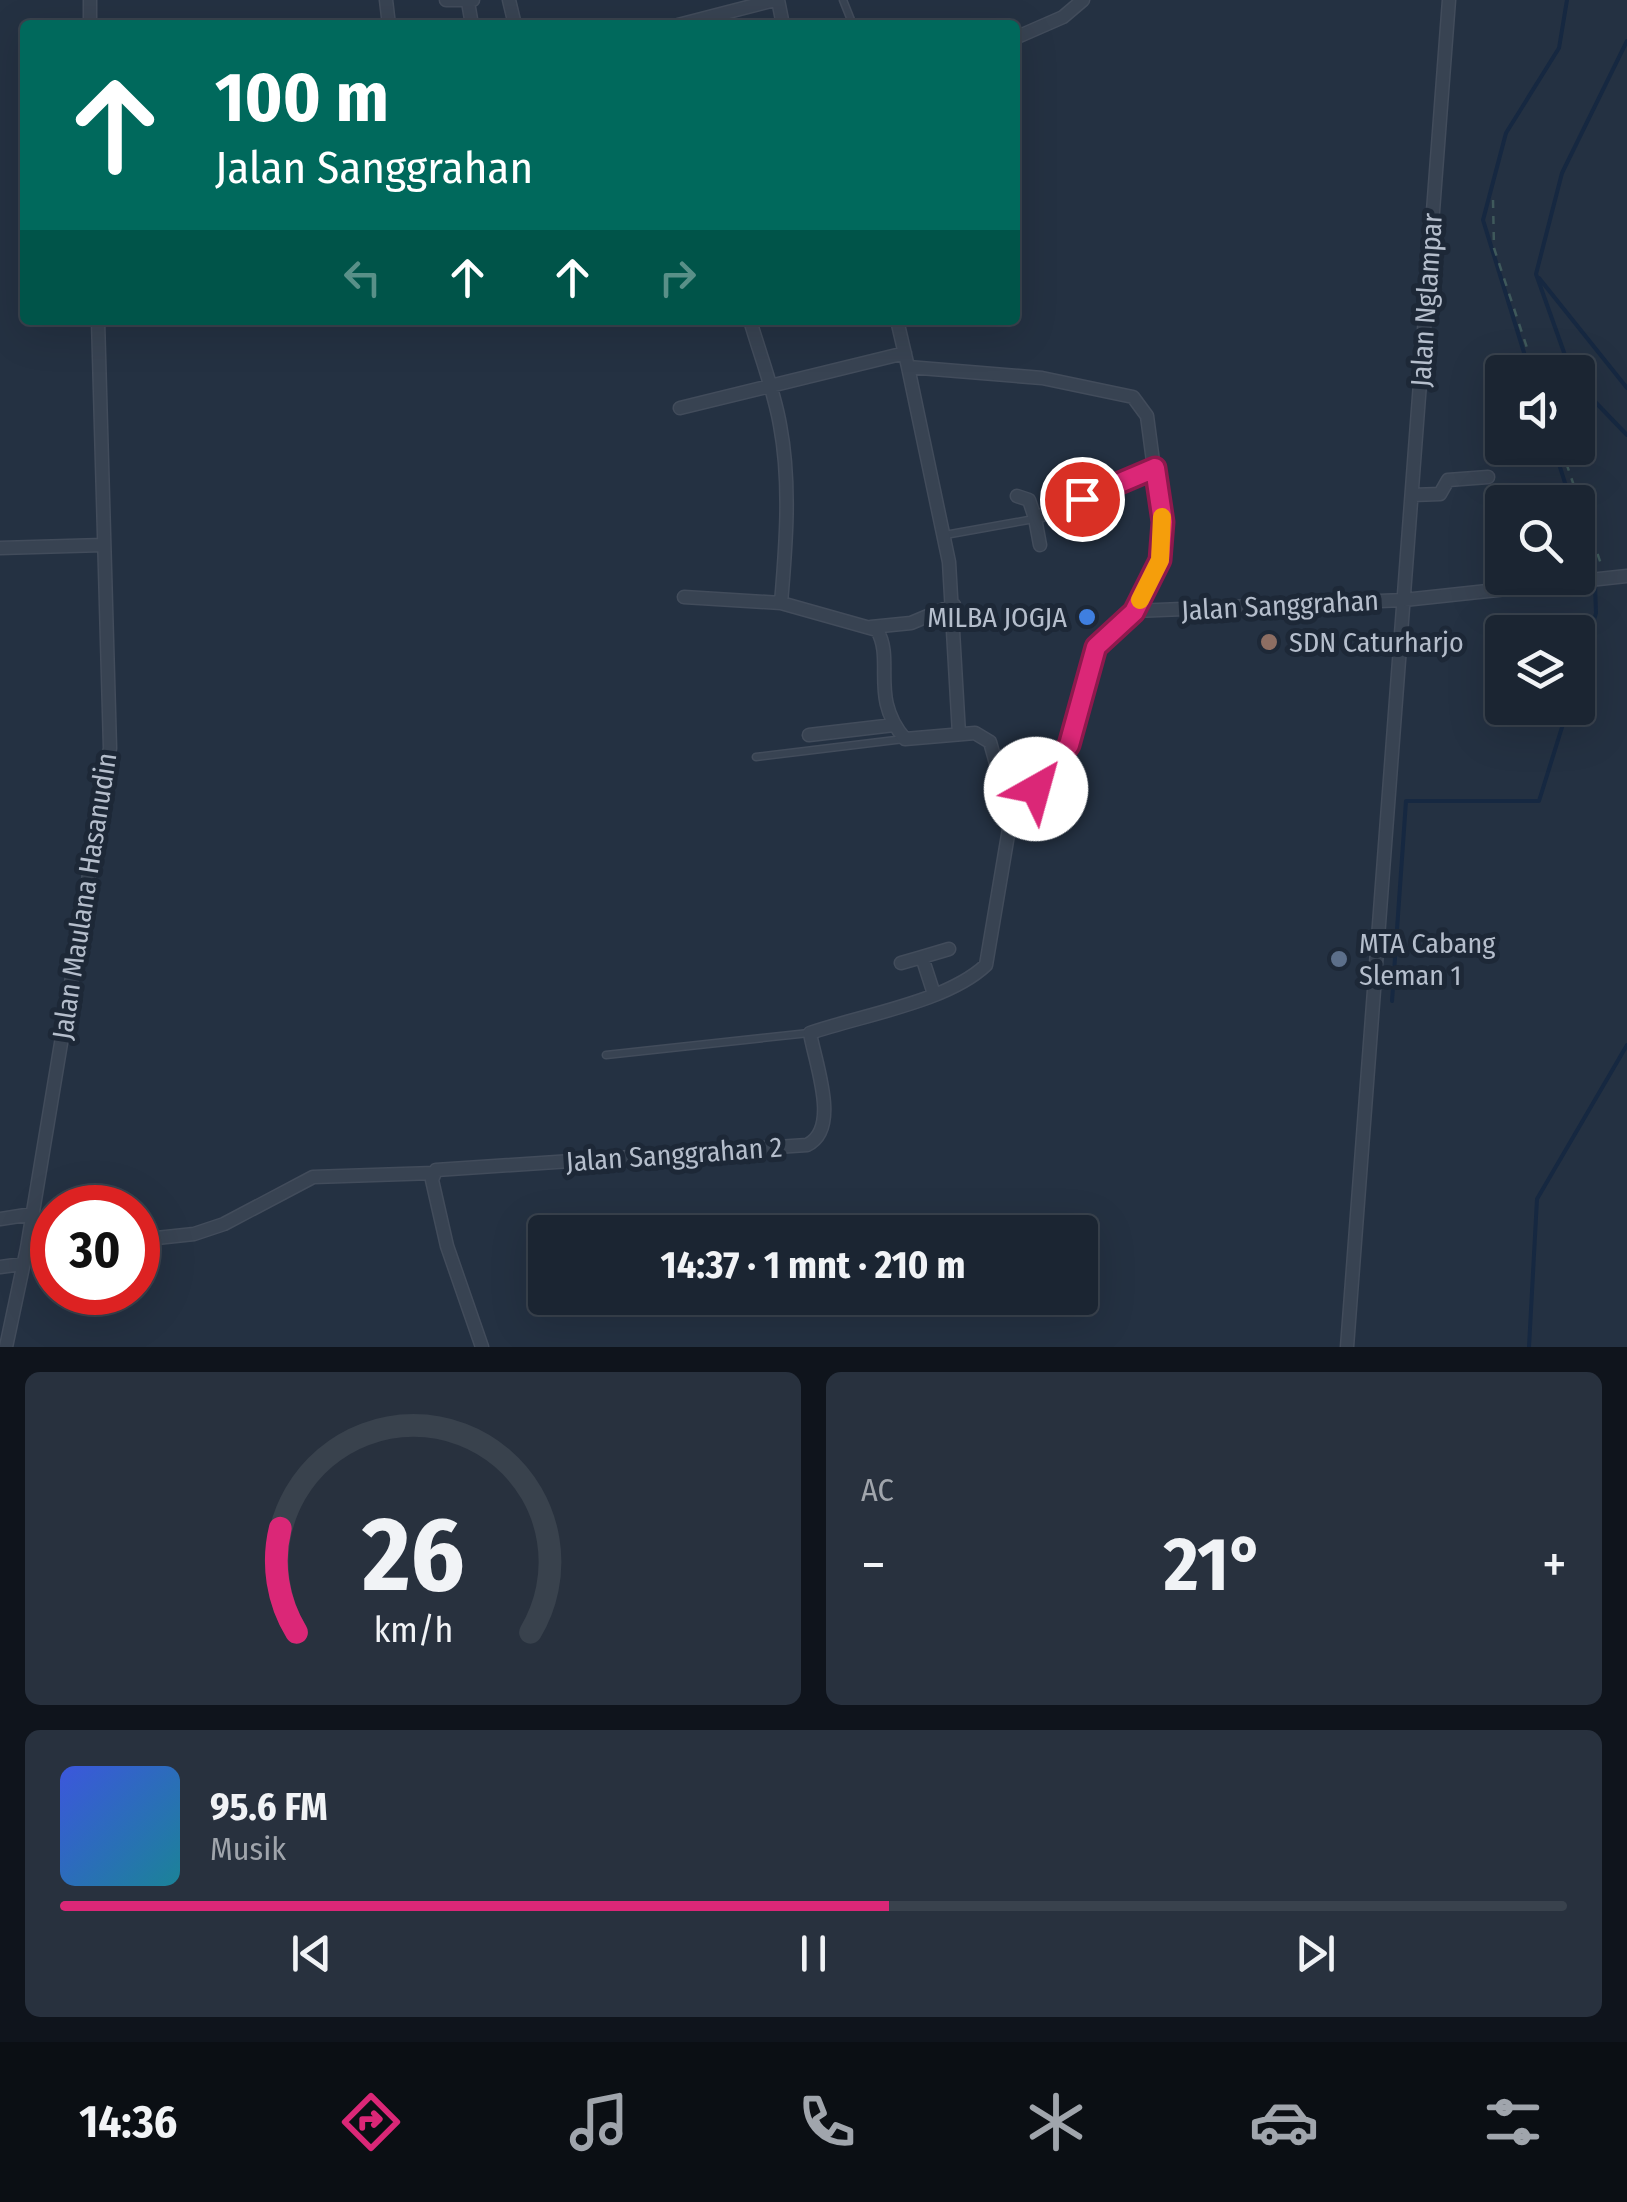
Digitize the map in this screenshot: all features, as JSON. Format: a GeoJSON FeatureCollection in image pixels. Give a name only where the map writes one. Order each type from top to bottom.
{"type":"FeatureCollection","features":[{"type":"Feature","properties":{"kind":"street"},"geometry":{"type":"LineString","coordinates":[[446,0],[470,1]]}},
{"type":"Feature","properties":{"kind":"street"},"geometry":{"type":"LineString","coordinates":[[698,20],[777,0]]}},
{"type":"Feature","properties":{"kind":"street"},"geometry":{"type":"LineString","coordinates":[[1020,36],[1063,17],[1083,0]]}},
{"type":"Feature","properties":{"kind":"street","name":"Jalan Nglampar"},"geometry":{"type":"LineString","coordinates":[[1347,1347],[1448,0]]}},
{"type":"Feature","properties":{"kind":"street","name":"Jalan Maulana Hasanudin"},"geometry":{"type":"LineString","coordinates":[[37,1185],[110,748],[98,325]]}},
{"type":"Feature","properties":{"kind":"street"},"geometry":{"type":"LineString","coordinates":[[751,325],[780,424],[785,467],[787,528],[780,603]]}},
{"type":"Feature","properties":{"kind":"street"},"geometry":{"type":"LineString","coordinates":[[897,325],[946,534],[954,605],[959,734]]}},
{"type":"Feature","properties":{"kind":"street","name":"Jalan Sanggrahan"},"geometry":{"type":"LineString","coordinates":[[680,408],[768,385],[906,360],[1042,378],[1133,397],[1147,416],[1164,544],[1134,612],[1404,600],[1627,576]]}},
{"type":"Feature","properties":{"kind":"street"},"geometry":{"type":"LineString","coordinates":[[1035,518],[1155,468]]}},
{"type":"Feature","properties":{"kind":"street"},"geometry":{"type":"LineString","coordinates":[[1412,494],[1440,494],[1448,480],[1488,476]]}},
{"type":"Feature","properties":{"kind":"street"},"geometry":{"type":"LineString","coordinates":[[1017,496],[1029,500],[1040,545]]}},
{"type":"Feature","properties":{"kind":"street"},"geometry":{"type":"LineString","coordinates":[[0,548],[103,545]]}},
{"type":"Feature","properties":{"kind":"street"},"geometry":{"type":"LineString","coordinates":[[684,597],[780,603],[871,627],[912,623],[954,605]]}},
{"type":"Feature","properties":{"kind":"street"},"geometry":{"type":"LineString","coordinates":[[1010,817],[1061,761],[1096,647],[1134,612]]}},
{"type":"Feature","properties":{"kind":"street"},"geometry":{"type":"LineString","coordinates":[[810,1033],[934,994],[973,977],[986,965],[1010,817],[990,742],[975,733],[905,739],[894,724],[883,693],[882,643],[871,627]]}},
{"type":"Feature","properties":{"kind":"street"},"geometry":{"type":"LineString","coordinates":[[809,735],[894,724]]}},
{"type":"Feature","properties":{"kind":"street"},"geometry":{"type":"LineString","coordinates":[[902,963],[949,949]]}},
{"type":"Feature","properties":{"kind":"street"},"geometry":{"type":"LineString","coordinates":[[922,957],[934,994]]}},
{"type":"Feature","properties":{"kind":"street","name":"Jalan Sanggrahan 2"},"geometry":{"type":"LineString","coordinates":[[434,1173],[807,1145],[821,1136],[824,1126],[810,1033]]}},
{"type":"Feature","properties":{"kind":"street"},"geometry":{"type":"LineString","coordinates":[[160,1238],[194,1234],[224,1224],[314,1177],[434,1173],[447,1246],[482,1347]]}},
{"type":"Feature","properties":{"kind":"street"},"geometry":{"type":"LineString","coordinates":[[0,1218],[30,1214]]}},
{"type":"Feature","properties":{"kind":"street","name":"Jalan Maulana Hasanudin"},"geometry":{"type":"LineString","coordinates":[[6,1347],[30,1225]]}},
{"type":"Feature","properties":{"kind":"street"},"geometry":{"type":"LineString","coordinates":[[26,1248],[30,1248]]}},
{"type":"Feature","properties":{"kind":"street"},"geometry":{"type":"LineString","coordinates":[[0,1267],[22,1264]]}},
{"type":"Feature","properties":{"kind":"lane"},"geometry":{"type":"LineString","coordinates":[[946,534],[1035,518]]}},
{"type":"Feature","properties":{"kind":"lane"},"geometry":{"type":"LineString","coordinates":[[756,757],[905,739]]}},
{"type":"Feature","properties":{"kind":"lane"},"geometry":{"type":"LineString","coordinates":[[606,1055],[810,1033]]}},
{"type":"Feature","properties":{"kind":"path"},"geometry":{"type":"LineString","coordinates":[[1494,200],[1494,248],[1529,355]]}},
{"type":"Feature","properties":{"kind":"path"},"geometry":{"type":"LineString","coordinates":[[1567,465],[1605,578]]}},
{"type":"Feature","properties":{"kind":"waterway"},"geometry":{"type":"LineString","coordinates":[[1525,355],[1483,220],[1506,133],[1559,48],[1567,0]]}},
{"type":"Feature","properties":{"kind":"waterway"},"geometry":{"type":"LineString","coordinates":[[1565,355],[1536,274],[1562,173],[1627,41]]}},
{"type":"Feature","properties":{"kind":"waterway"},"geometry":{"type":"LineString","coordinates":[[1539,278],[1627,388]]}},
{"type":"Feature","properties":{"kind":"waterway"},"geometry":{"type":"LineString","coordinates":[[1595,402],[1627,435]]}},
{"type":"Feature","properties":{"kind":"waterway"},"geometry":{"type":"LineString","coordinates":[[1559,465],[1566,485]]}},
{"type":"Feature","properties":{"kind":"waterway"},"geometry":{"type":"LineString","coordinates":[[1595,585],[1595,616]]}},
{"type":"Feature","properties":{"kind":"waterway"},"geometry":{"type":"LineString","coordinates":[[1392,1001],[1406,801],[1539,801],[1563,725]]}},
{"type":"Feature","properties":{"kind":"waterway"},"geometry":{"type":"LineString","coordinates":[[1529,1347],[1537,1199],[1627,1045]]}},
{"type":"Feature","properties":{"kind":"slow traffic"},"geometry":{"type":"LineString","coordinates":[[1140,600],[1160,560],[1164,544],[1162,517]]}},
{"type":"Feature","properties":{"kind":"place","name":"MILBA JOGJA"},"geometry":{"type":"Point","coordinates":[1087,617]}},
{"type":"Feature","properties":{"kind":"place","name":"SDN Caturharjo"},"geometry":{"type":"Point","coordinates":[1269,642]}},
{"type":"Feature","properties":{"kind":"place","name":"MTA Cabang Sleman 1"},"geometry":{"type":"Point","coordinates":[1339,959]}},
{"type":"Feature","properties":{"kind":"route"},"geometry":{"type":"LineString","coordinates":[[1036,789],[1061,761],[1069,745],[1096,647],[1134,612],[1164,544],[1155,468],[1082,499]]}}]}
